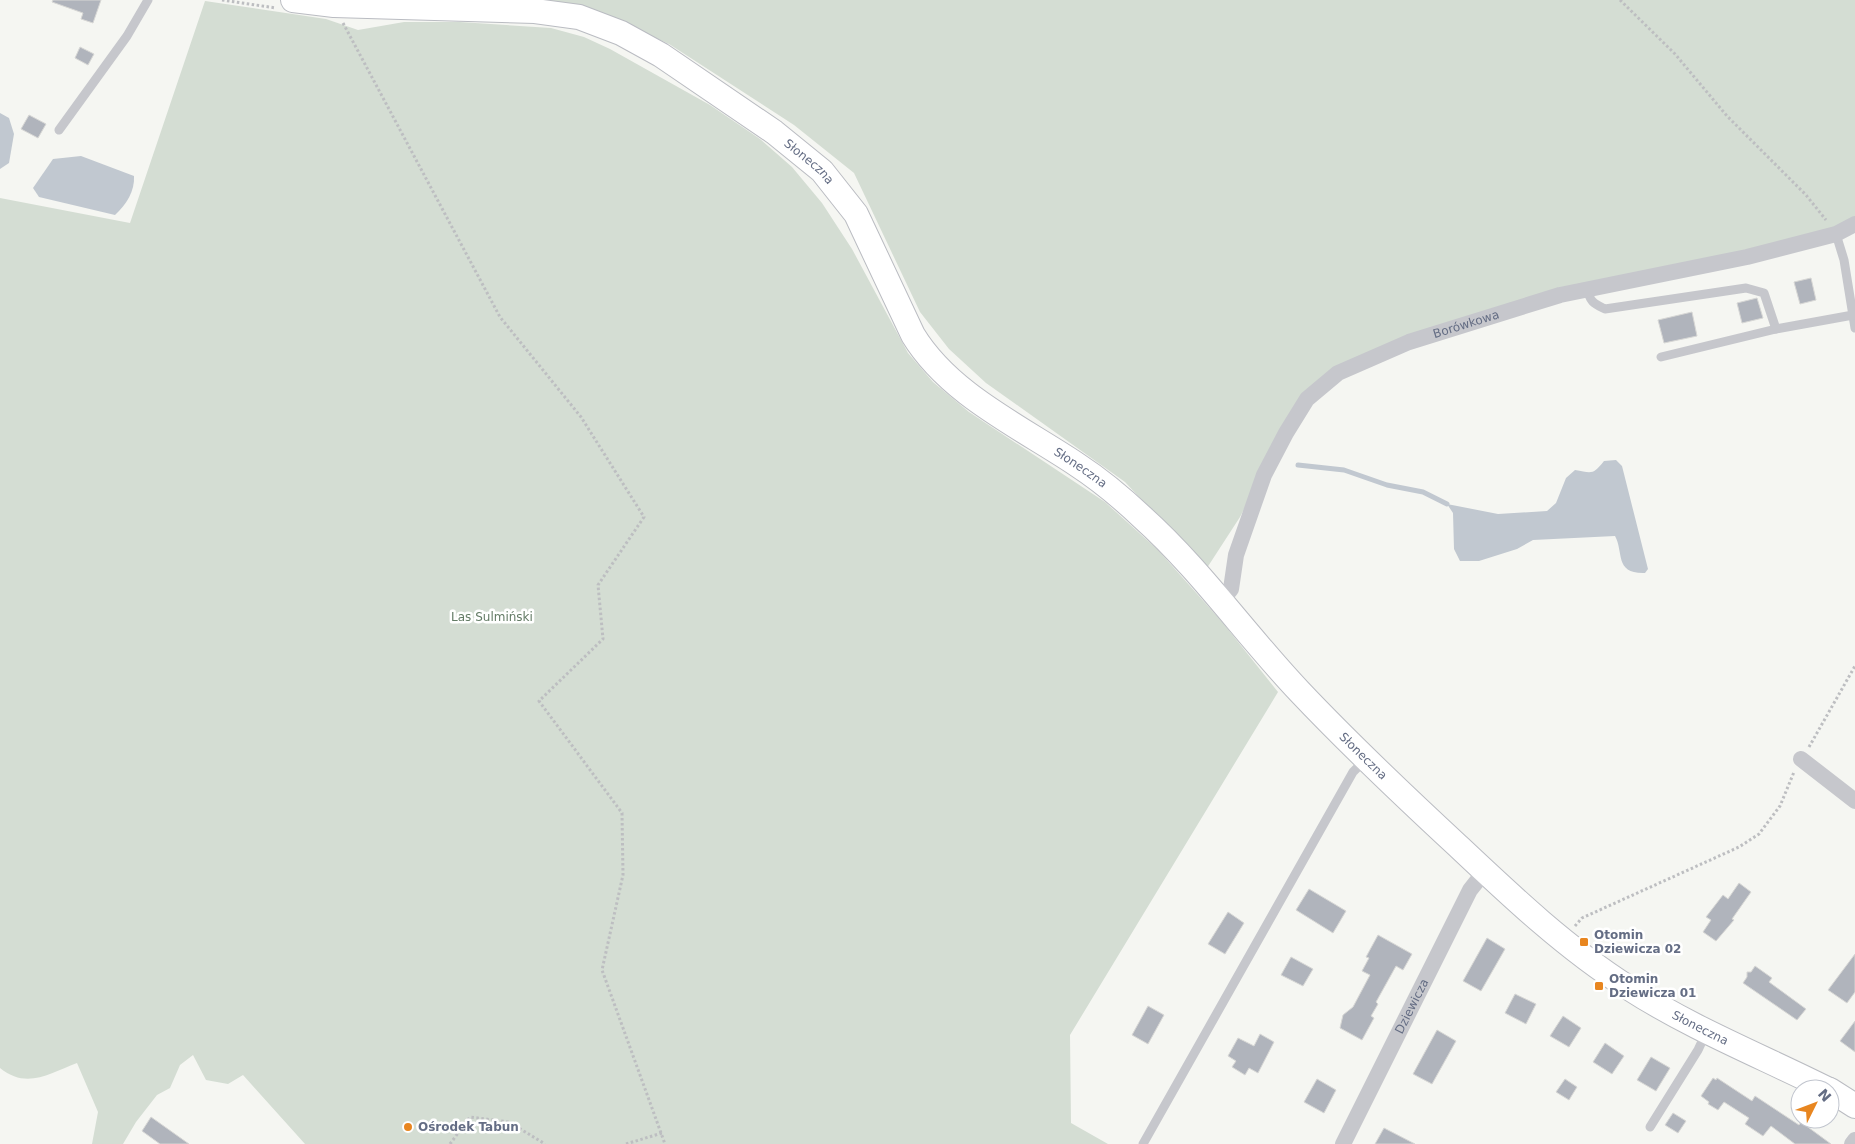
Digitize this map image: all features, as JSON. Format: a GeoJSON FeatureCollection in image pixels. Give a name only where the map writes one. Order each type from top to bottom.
{"type":"FeatureCollection","features":[{"type":"Feature","properties":{"kind":"street","name":"Słoneczna"},"geometry":{"type":"LineString","coordinates":[[286,4],[535,11],[568,15],[621,33],[689,73],[797,149],[834,184],[856,214],[913,335],[922,350],[940,370],[964,390],[1080,466],[1141,516],[1181,556],[1296,688],[1365,760],[1485,871],[1563,939],[1627,987],[1707,1030],[1807,1079]]}},
{"type":"Feature","properties":{"kind":"street","name":"Borówkowa"},"geometry":{"type":"LineString","coordinates":[[1220,603],[1231,589],[1236,555],[1269,466],[1286,432],[1308,399],[1338,373],[1409,342],[1560,295],[1748,257],[1836,234],[1855,224]]}},
{"type":"Feature","properties":{"kind":"street"},"geometry":{"type":"LineString","coordinates":[[1802,759],[1855,801]]}},
{"type":"Feature","properties":{"kind":"street","name":"Dziewicza"},"geometry":{"type":"LineString","coordinates":[[1343,1144],[1470,890],[1485,871]]}},
{"type":"Feature","properties":{"kind":"street","name":"Słoneczna"},"geometry":{"type":"LineString","coordinates":[[1840,1097],[1855,1106]]}},
{"type":"Feature","properties":{"kind":"street"},"geometry":{"type":"LineString","coordinates":[[1852,1144],[1855,1140]]}},
{"type":"Feature","properties":{"kind":"lane"},"geometry":{"type":"LineString","coordinates":[[60,130],[127,36],[148,0]]}},
{"type":"Feature","properties":{"kind":"lane"},"geometry":{"type":"LineString","coordinates":[[1836,234],[1844,260],[1855,328]]}},
{"type":"Feature","properties":{"kind":"lane"},"geometry":{"type":"LineString","coordinates":[[1588,290],[1589,298],[1594,304],[1605,309],[1746,288],[1764,293],[1776,329]]}},
{"type":"Feature","properties":{"kind":"lane"},"geometry":{"type":"LineString","coordinates":[[1661,357],[1776,329],[1853,314]]}},
{"type":"Feature","properties":{"kind":"lane"},"geometry":{"type":"LineString","coordinates":[[1143,1144],[1353,772],[1365,760]]}},
{"type":"Feature","properties":{"kind":"lane"},"geometry":{"type":"LineString","coordinates":[[1650,1127],[1698,1050],[1707,1030]]}},
{"type":"Feature","properties":{"kind":"path"},"geometry":{"type":"LineString","coordinates":[[222,0],[286,4]]}},
{"type":"Feature","properties":{"kind":"path"},"geometry":{"type":"LineString","coordinates":[[1620,0],[1675,54],[1727,116],[1806,195],[1836,234]]}},
{"type":"Feature","properties":{"kind":"path"},"geometry":{"type":"LineString","coordinates":[[334,5],[500,317],[581,417],[644,517],[598,585],[603,639],[538,701],[622,813],[624,875],[602,970],[665,1144]]}},
{"type":"Feature","properties":{"kind":"path"},"geometry":{"type":"LineString","coordinates":[[1563,939],[1582,918],[1739,847],[1758,834],[1780,806],[1802,759],[1826,721],[1855,666]]}},
{"type":"Feature","properties":{"kind":"path"},"geometry":{"type":"LineString","coordinates":[[450,1144],[470,1117],[509,1122],[545,1144]]}},
{"type":"Feature","properties":{"kind":"path"},"geometry":{"type":"LineString","coordinates":[[626,1144],[662,1133]]}},
{"type":"Feature","properties":{"kind":"green space"},"geometry":{"type":"Polygon","coordinates":[[[543,0],[1855,0],[1855,219],[1813,236],[1418,334],[1300,399],[1240,517],[1205,571],[1184,545],[1125,482],[986,383],[949,349],[920,312],[854,173],[794,125],[669,44],[588,7],[543,0]]]}},
{"type":"Feature","properties":{"kind":"green space","name":"Las Sulmiński"},"geometry":{"type":"Polygon","coordinates":[[[205,1],[326,19],[358,30],[404,22],[460,22],[551,28],[584,37],[610,49],[710,105],[760,139],[792,167],[822,203],[852,249],[908,353],[933,382],[969,412],[1105,502],[1158,550],[1223,623],[1278,692],[1070,1035],[1071,1123],[1108,1144],[305,1144],[243,1075],[228,1084],[206,1080],[193,1055],[180,1065],[170,1088],[157,1095],[136,1122],[123,1144],[92,1144],[98,1112],[77,1063],[48,1075],[29,1079],[10,1075],[0,1068],[0,198],[130,223],[205,1]]]}},
{"type":"Feature","properties":{"kind":"shaded area"},"geometry":{"type":"Polygon","coordinates":[[[0,113],[9,118],[14,134],[9,163],[0,169],[0,113]]]}},
{"type":"Feature","properties":{"kind":"shaded area"},"geometry":{"type":"Polygon","coordinates":[[[81,156],[134,176],[133,187],[129,197],[115,215],[39,197],[33,188],[53,159],[81,156]]]}},
{"type":"Feature","properties":{"kind":"shaded area"},"geometry":{"type":"Polygon","coordinates":[[[1616,460],[1622,466],[1648,569],[1645,573],[1628,570],[1624,566],[1615,536],[1533,540],[1517,549],[1479,561],[1460,561],[1454,549],[1453,513],[1447,504],[1498,514],[1547,511],[1556,503],[1566,478],[1575,470],[1592,472],[1604,461],[1616,460]]]}},
{"type":"Feature","properties":{"kind":"building"},"geometry":{"type":"Polygon","coordinates":[[[53,0],[101,0],[93,23],[81,19],[83,13],[52,2],[53,0]]]}},
{"type":"Feature","properties":{"kind":"building"},"geometry":{"type":"Polygon","coordinates":[[[80,47],[94,54],[88,65],[75,58],[80,47]]]}},
{"type":"Feature","properties":{"kind":"building"},"geometry":{"type":"Polygon","coordinates":[[[29,115],[46,124],[38,138],[21,129],[29,115]]]}},
{"type":"Feature","properties":{"kind":"building"},"geometry":{"type":"Polygon","coordinates":[[[1811,278],[1816,300],[1800,304],[1794,282],[1811,278]]]}},
{"type":"Feature","properties":{"kind":"building"},"geometry":{"type":"Polygon","coordinates":[[[1757,298],[1763,318],[1742,323],[1737,303],[1757,298]]]}},
{"type":"Feature","properties":{"kind":"building"},"geometry":{"type":"Polygon","coordinates":[[[1692,312],[1697,336],[1664,343],[1658,320],[1692,312]]]}},
{"type":"Feature","properties":{"kind":"building"},"geometry":{"type":"Polygon","coordinates":[[[1739,883],[1751,892],[1732,919],[1734,920],[1716,941],[1703,932],[1711,920],[1706,917],[1723,895],[1728,899],[1739,883]]]}},
{"type":"Feature","properties":{"kind":"building"},"geometry":{"type":"Polygon","coordinates":[[[1309,889],[1346,911],[1333,933],[1296,910],[1309,889]]]}},
{"type":"Feature","properties":{"kind":"building"},"geometry":{"type":"Polygon","coordinates":[[[1228,912],[1244,923],[1225,954],[1208,944],[1228,912]]]}},
{"type":"Feature","properties":{"kind":"building"},"geometry":{"type":"Polygon","coordinates":[[[1378,935],[1412,954],[1403,970],[1396,966],[1376,1002],[1378,1004],[1371,1016],[1374,1018],[1362,1040],[1340,1028],[1343,1015],[1353,1007],[1370,975],[1362,971],[1369,958],[1366,957],[1378,935]]]}},
{"type":"Feature","properties":{"kind":"building"},"geometry":{"type":"Polygon","coordinates":[[[1487,938],[1505,949],[1481,991],[1463,981],[1487,938]]]}},
{"type":"Feature","properties":{"kind":"building"},"geometry":{"type":"Polygon","coordinates":[[[1855,954],[1855,992],[1847,1003],[1828,990],[1855,954]]]}},
{"type":"Feature","properties":{"kind":"building"},"geometry":{"type":"Polygon","coordinates":[[[1291,957],[1313,969],[1303,986],[1281,975],[1291,957]]]}},
{"type":"Feature","properties":{"kind":"building"},"geometry":{"type":"Polygon","coordinates":[[[1755,966],[1772,978],[1769,982],[1806,1009],[1797,1020],[1743,983],[1747,977],[1747,972],[1751,972],[1755,966]]]}},
{"type":"Feature","properties":{"kind":"building"},"geometry":{"type":"Polygon","coordinates":[[[1515,994],[1536,1004],[1526,1024],[1505,1013],[1515,994]]]}},
{"type":"Feature","properties":{"kind":"building"},"geometry":{"type":"Polygon","coordinates":[[[1148,1006],[1164,1015],[1148,1044],[1132,1035],[1148,1006]]]}},
{"type":"Feature","properties":{"kind":"building"},"geometry":{"type":"Polygon","coordinates":[[[1563,1016],[1581,1028],[1569,1047],[1550,1036],[1563,1016]]]}},
{"type":"Feature","properties":{"kind":"building"},"geometry":{"type":"Polygon","coordinates":[[[1855,1021],[1855,1052],[1840,1041],[1855,1021]]]}},
{"type":"Feature","properties":{"kind":"building"},"geometry":{"type":"Polygon","coordinates":[[[1437,1030],[1456,1041],[1432,1084],[1413,1074],[1437,1030]]]}},
{"type":"Feature","properties":{"kind":"building"},"geometry":{"type":"Polygon","coordinates":[[[1260,1034],[1274,1042],[1258,1073],[1249,1068],[1245,1075],[1232,1067],[1236,1061],[1228,1056],[1238,1038],[1254,1046],[1260,1034]]]}},
{"type":"Feature","properties":{"kind":"building"},"geometry":{"type":"Polygon","coordinates":[[[1605,1043],[1624,1056],[1612,1074],[1593,1062],[1605,1043]]]}},
{"type":"Feature","properties":{"kind":"building"},"geometry":{"type":"Polygon","coordinates":[[[1651,1057],[1670,1068],[1656,1091],[1637,1080],[1651,1057]]]}},
{"type":"Feature","properties":{"kind":"building"},"geometry":{"type":"Polygon","coordinates":[[[1713,1078],[1716,1080],[1717,1078],[1752,1101],[1755,1096],[1790,1119],[1790,1129],[1811,1129],[1831,1144],[1795,1144],[1771,1126],[1763,1136],[1745,1124],[1749,1118],[1724,1102],[1718,1110],[1708,1104],[1709,1102],[1701,1096],[1713,1078]]]}},
{"type":"Feature","properties":{"kind":"building"},"geometry":{"type":"Polygon","coordinates":[[[1317,1079],[1336,1090],[1324,1113],[1304,1102],[1317,1079]]]}},
{"type":"Feature","properties":{"kind":"building"},"geometry":{"type":"Polygon","coordinates":[[[1565,1079],[1577,1087],[1569,1100],[1556,1092],[1565,1079]]]}},
{"type":"Feature","properties":{"kind":"building"},"geometry":{"type":"Polygon","coordinates":[[[1673,1113],[1686,1121],[1678,1133],[1665,1125],[1673,1113]]]}},
{"type":"Feature","properties":{"kind":"building"},"geometry":{"type":"Polygon","coordinates":[[[151,1117],[189,1144],[160,1144],[142,1131],[151,1117]]]}},
{"type":"Feature","properties":{"kind":"building"},"geometry":{"type":"Polygon","coordinates":[[[1384,1128],[1415,1144],[1375,1144],[1384,1128]]]}},
{"type":"Feature","properties":{"kind":"waterway"},"geometry":{"type":"LineString","coordinates":[[1298,465],[1344,470],[1387,485],[1423,492],[1447,504]]}},
{"type":"Feature","properties":{"kind":"place","name":"Otomin Dziewicza 02"},"geometry":{"type":"Point","coordinates":[1584,942]}},
{"type":"Feature","properties":{"kind":"place","name":"Otomin Dziewicza 01"},"geometry":{"type":"Point","coordinates":[1599,986]}},
{"type":"Feature","properties":{"kind":"place","name":"Ośrodek Tabun"},"geometry":{"type":"Point","coordinates":[408,1127]}}]}
